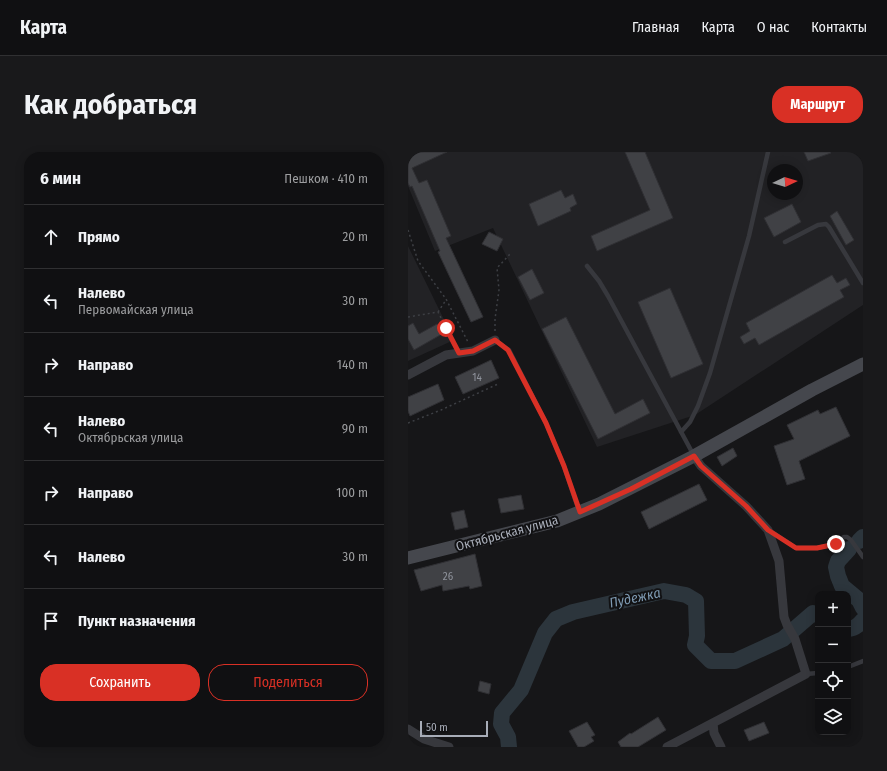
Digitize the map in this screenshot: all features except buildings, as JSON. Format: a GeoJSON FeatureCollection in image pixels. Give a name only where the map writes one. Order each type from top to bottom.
{"type":"FeatureCollection","features":[{"type":"Feature","properties":{"kind":"street"},"geometry":{"type":"LineString","coordinates":[[408,375],[446,355],[473,351],[495,340]]}},
{"type":"Feature","properties":{"kind":"street","name":"Октябрьская улица"},"geometry":{"type":"LineString","coordinates":[[408,558],[532,528],[557,521],[580,512],[624,492],[694,456],[863,364]]}},
{"type":"Feature","properties":{"kind":"street"},"geometry":{"type":"LineString","coordinates":[[667,747],[806,674],[795,639],[787,625],[782,608],[779,561],[768,530],[746,506],[701,466],[694,456]]}},
{"type":"Feature","properties":{"kind":"street"},"geometry":{"type":"LineString","coordinates":[[712,723],[714,733],[721,747]]}},
{"type":"Feature","properties":{"kind":"street"},"geometry":{"type":"LineString","coordinates":[[408,729],[424,739],[449,747]]}},
{"type":"Feature","properties":{"kind":"lane"},"geometry":{"type":"LineString","coordinates":[[681,432],[690,422],[698,406],[710,373],[749,236],[768,152]]}},
{"type":"Feature","properties":{"kind":"lane"},"geometry":{"type":"LineString","coordinates":[[785,242],[818,225],[826,224],[863,283]]}},
{"type":"Feature","properties":{"kind":"lane"},"geometry":{"type":"LineString","coordinates":[[587,266],[599,281],[608,296],[694,456]]}},
{"type":"Feature","properties":{"kind":"lane"},"geometry":{"type":"LineString","coordinates":[[495,340],[508,350],[546,423],[564,466],[580,512]]}},
{"type":"Feature","properties":{"kind":"lane"},"geometry":{"type":"LineString","coordinates":[[768,530],[796,548],[817,548],[832,545],[844,537],[847,537],[851,540],[863,557]]}},
{"type":"Feature","properties":{"kind":"lane"},"geometry":{"type":"LineString","coordinates":[[851,666],[863,661]]}},
{"type":"Feature","properties":{"kind":"lane"},"geometry":{"type":"LineString","coordinates":[[806,674],[815,673]]}},
{"type":"Feature","properties":{"kind":"path"},"geometry":{"type":"LineString","coordinates":[[408,230],[418,261],[446,299],[473,351]]}},
{"type":"Feature","properties":{"kind":"path"},"geometry":{"type":"LineString","coordinates":[[495,340],[495,319],[499,290],[497,268],[511,253]]}},
{"type":"Feature","properties":{"kind":"path"},"geometry":{"type":"LineString","coordinates":[[408,317],[438,312],[446,299]]}},
{"type":"Feature","properties":{"kind":"path"},"geometry":{"type":"LineString","coordinates":[[438,312],[459,353]]}},
{"type":"Feature","properties":{"kind":"path"},"geometry":{"type":"LineString","coordinates":[[408,423],[498,384]]}},
{"type":"Feature","properties":{"kind":"shaded area"},"geometry":{"type":"Polygon","coordinates":[[[408,152],[863,152],[863,305],[695,415],[597,447],[493,228],[435,251],[408,186],[408,152]]]}},
{"type":"Feature","properties":{"kind":"shaded area"},"geometry":{"type":"Polygon","coordinates":[[[408,246],[454,340],[408,361],[408,246]]]}},
{"type":"Feature","properties":{"kind":"waterway","name":"Пудежка"},"geometry":{"type":"LineString","coordinates":[[859,541],[863,537]]}},
{"type":"Feature","properties":{"kind":"waterway","name":"Пудежка"},"geometry":{"type":"LineString","coordinates":[[849,549],[838,561],[836,567],[838,576],[842,586],[859,600],[863,608]]}},
{"type":"Feature","properties":{"kind":"waterway","name":"Пудежка"},"geometry":{"type":"LineString","coordinates":[[509,747],[508,737],[501,724],[502,713],[521,690],[545,633],[556,619],[573,612],[664,591],[686,595],[696,601],[697,636],[695,645],[711,661],[735,661],[783,639],[813,613],[815,614]]}},
{"type":"Feature","properties":{"kind":"waterway","name":"Пудежка"},"geometry":{"type":"LineString","coordinates":[[851,628],[860,624],[863,620]]}},
{"type":"Feature","properties":{"kind":"route"},"geometry":{"type":"LineString","coordinates":[[446,328],[459,353],[473,351],[495,340],[508,350],[546,423],[564,466],[580,512],[631,489],[694,456],[701,466],[746,506],[768,530],[796,548],[817,548],[836,544]]}}]}
